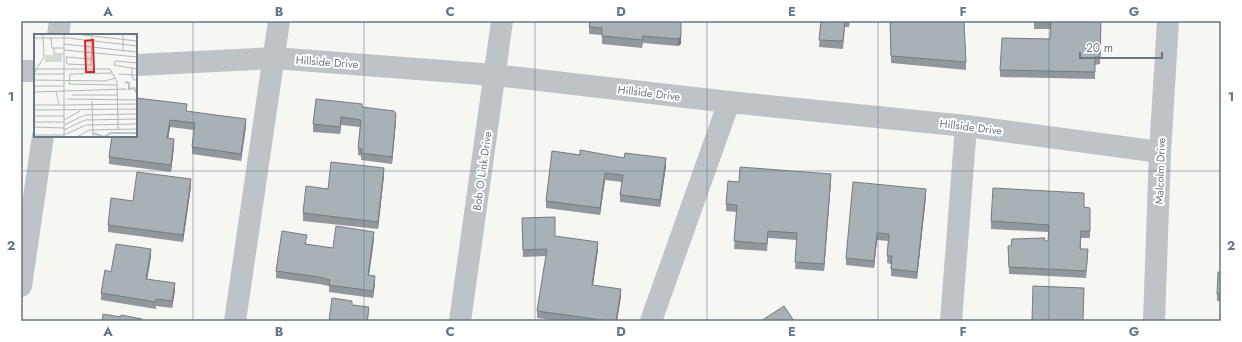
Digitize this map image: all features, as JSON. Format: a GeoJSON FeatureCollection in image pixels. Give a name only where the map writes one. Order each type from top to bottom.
{"type":"FeatureCollection","features":[{"type":"Feature","properties":{"kind":"street"},"geometry":{"type":"LineString","coordinates":[[58,34],[60,21]]}},
{"type":"Feature","properties":{"kind":"street"},"geometry":{"type":"LineString","coordinates":[[235,321],[279,21]]}},
{"type":"Feature","properties":{"kind":"street","name":"Bob O Link Drive"},"geometry":{"type":"LineString","coordinates":[[460,321],[502,21]]}},
{"type":"Feature","properties":{"kind":"street","name":"Malcolm Drive"},"geometry":{"type":"LineString","coordinates":[[1154,321],[1160,152],[1168,21]]}},
{"type":"Feature","properties":{"kind":"street","name":"Hillside Drive"},"geometry":{"type":"LineString","coordinates":[[137,65],[274,58],[495,74],[729,102],[966,126],[1160,152]]}},
{"type":"Feature","properties":{"kind":"street"},"geometry":{"type":"LineString","coordinates":[[21,71],[34,71]]}},
{"type":"Feature","properties":{"kind":"street"},"geometry":{"type":"LineString","coordinates":[[651,321],[729,102]]}},
{"type":"Feature","properties":{"kind":"street"},"geometry":{"type":"LineString","coordinates":[[951,321],[966,126]]}},
{"type":"Feature","properties":{"kind":"street"},"geometry":{"type":"LineString","coordinates":[[21,286],[43,137]]}},
{"type":"Feature","properties":{"kind":"building"},"geometry":{"type":"Polygon","coordinates":[[[590,21],[681,21],[681,37],[678,39],[643,36],[642,40],[602,36],[602,28],[589,27],[590,21]]]}},
{"type":"Feature","properties":{"kind":"building"},"geometry":{"type":"Polygon","coordinates":[[[821,21],[845,21],[843,41],[819,40],[821,21]]]}},
{"type":"Feature","properties":{"kind":"building"},"geometry":{"type":"Polygon","coordinates":[[[890,21],[964,21],[966,62],[891,56],[890,21]]]}},
{"type":"Feature","properties":{"kind":"building"},"geometry":{"type":"Polygon","coordinates":[[[1034,21],[1101,21],[1100,57],[1095,57],[1095,72],[1000,70],[1002,38],[1050,39],[1051,22],[1034,21]]]}},
{"type":"Feature","properties":{"kind":"building"},"geometry":{"type":"Polygon","coordinates":[[[137,98],[187,104],[186,111],[246,119],[241,154],[192,147],[195,123],[170,120],[167,138],[174,139],[171,165],[109,157],[112,137],[137,137],[137,98]]]}},
{"type":"Feature","properties":{"kind":"building"},"geometry":{"type":"Polygon","coordinates":[[[316,99],[362,104],[362,107],[394,111],[396,114],[392,157],[361,153],[362,149],[358,148],[361,120],[341,117],[340,127],[313,124],[316,99]]]}},
{"type":"Feature","properties":{"kind":"building"},"geometry":{"type":"Polygon","coordinates":[[[580,150],[624,158],[625,153],[666,158],[660,200],[620,195],[623,175],[605,173],[600,208],[546,201],[552,151],[580,155],[580,150]]]}},
{"type":"Feature","properties":{"kind":"building"},"geometry":{"type":"Polygon","coordinates":[[[331,162],[384,168],[378,222],[303,213],[306,186],[328,189],[331,162]]]}},
{"type":"Feature","properties":{"kind":"building"},"geometry":{"type":"Polygon","coordinates":[[[740,167],[831,174],[824,264],[795,262],[797,233],[768,231],[767,244],[734,241],[737,205],[726,204],[728,181],[739,182],[740,167]]]}},
{"type":"Feature","properties":{"kind":"building"},"geometry":{"type":"Polygon","coordinates":[[[137,172],[191,179],[183,235],[108,225],[111,198],[133,201],[137,172]]]}},
{"type":"Feature","properties":{"kind":"building"},"geometry":{"type":"Polygon","coordinates":[[[853,182],[926,189],[917,272],[891,269],[892,256],[887,256],[889,234],[877,233],[874,261],[846,258],[853,182]]]}},
{"type":"Feature","properties":{"kind":"building"},"geometry":{"type":"Polygon","coordinates":[[[993,188],[1084,193],[1084,207],[1090,208],[1090,231],[1081,231],[1080,249],[1088,249],[1086,271],[1009,267],[1008,246],[1011,246],[1012,239],[1045,238],[1044,241],[1048,241],[1049,225],[991,221],[993,188]]]}},
{"type":"Feature","properties":{"kind":"building"},"geometry":{"type":"Polygon","coordinates":[[[555,217],[555,236],[598,242],[592,285],[621,289],[616,321],[537,311],[547,249],[523,250],[522,218],[555,217]]]}},
{"type":"Feature","properties":{"kind":"building"},"geometry":{"type":"Polygon","coordinates":[[[336,226],[374,232],[368,275],[375,276],[373,291],[329,285],[330,280],[319,277],[276,271],[282,231],[307,235],[305,244],[333,248],[336,226]]]}},
{"type":"Feature","properties":{"kind":"building"},"geometry":{"type":"Polygon","coordinates":[[[116,244],[151,249],[146,279],[175,283],[172,301],[156,299],[156,302],[101,293],[105,270],[111,272],[116,244]]]}},
{"type":"Feature","properties":{"kind":"building"},"geometry":{"type":"Polygon","coordinates":[[[1218,272],[1221,272],[1221,294],[1217,294],[1218,272]]]}},
{"type":"Feature","properties":{"kind":"building"},"geometry":{"type":"Polygon","coordinates":[[[1033,286],[1084,288],[1083,321],[1032,321],[1033,286]]]}},
{"type":"Feature","properties":{"kind":"building"},"geometry":{"type":"Polygon","coordinates":[[[332,298],[352,301],[352,305],[369,307],[367,321],[329,321],[332,298]]]}},
{"type":"Feature","properties":{"kind":"building"},"geometry":{"type":"Polygon","coordinates":[[[1221,299],[1221,321],[1220,321],[1221,299]]]}},
{"type":"Feature","properties":{"kind":"building"},"geometry":{"type":"Polygon","coordinates":[[[784,306],[794,321],[761,321],[784,306]]]}},
{"type":"Feature","properties":{"kind":"building"},"geometry":{"type":"Polygon","coordinates":[[[103,314],[121,317],[121,315],[142,319],[142,321],[102,321],[103,314]]]}}]}
